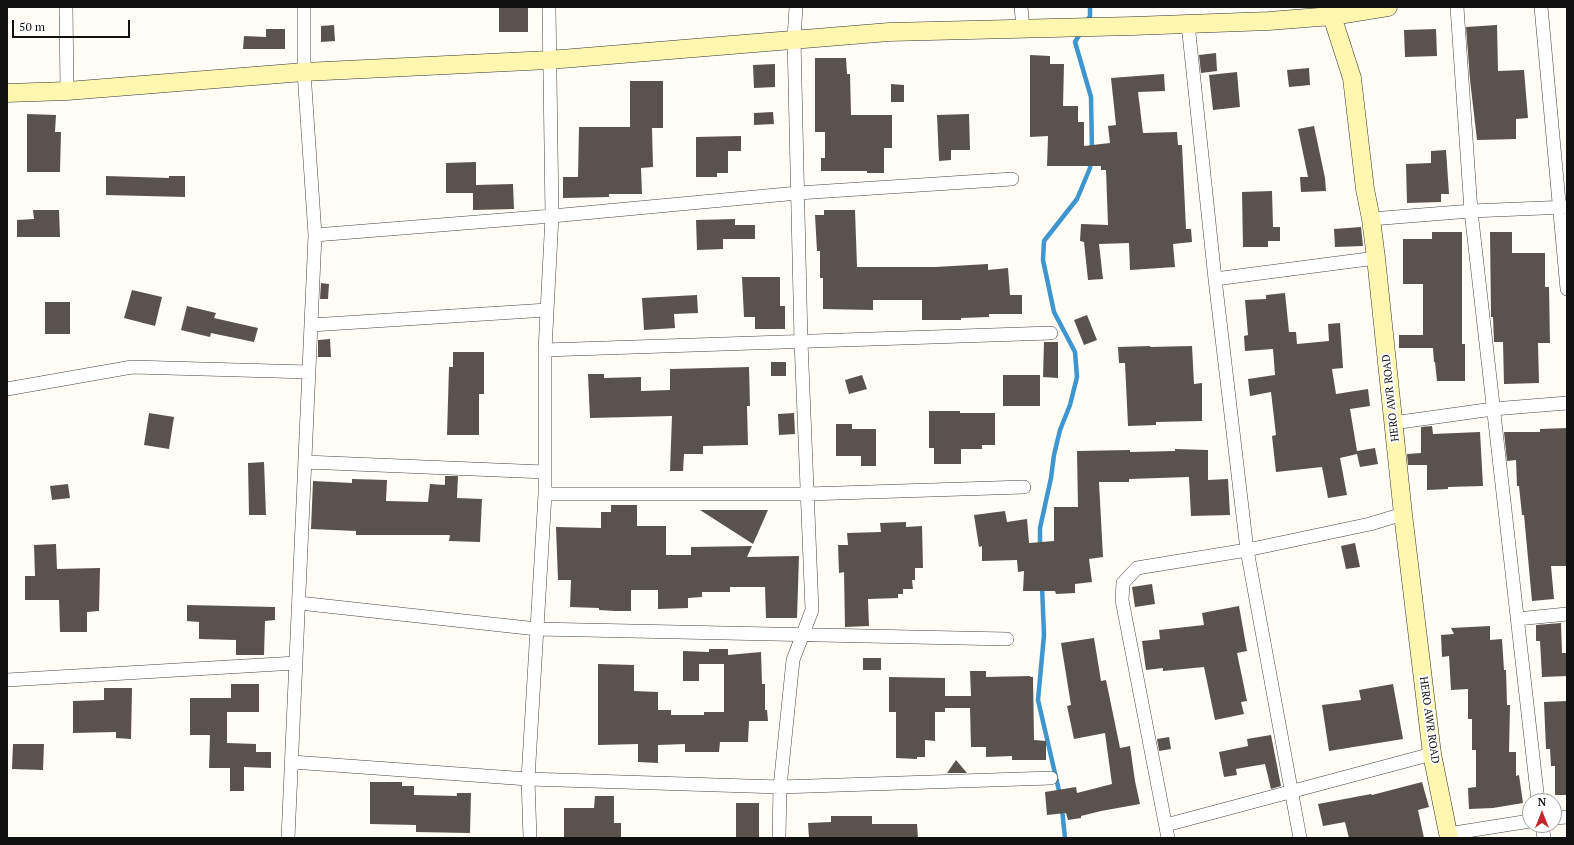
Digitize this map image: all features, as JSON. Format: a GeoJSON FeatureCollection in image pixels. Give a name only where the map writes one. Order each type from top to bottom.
{"type":"FeatureCollection","features":[{"type":"Feature","properties":{"kind":"main road"},"geometry":{"type":"LineString","coordinates":[[7,93],[67,91],[304,72],[549,60],[889,32],[1188,24],[1332,13],[1388,7]]}},
{"type":"Feature","properties":{"kind":"main road","name":"HERO AWR ROAD"},"geometry":{"type":"LineString","coordinates":[[1332,13],[1352,78],[1365,189],[1371,219],[1376,258],[1403,514],[1432,754],[1449,836]]}},
{"type":"Feature","properties":{"kind":"street"},"geometry":{"type":"LineString","coordinates":[[66,7],[67,91]]}},
{"type":"Feature","properties":{"kind":"street"},"geometry":{"type":"LineString","coordinates":[[288,838],[315,235],[304,72],[304,7]]}},
{"type":"Feature","properties":{"kind":"street"},"geometry":{"type":"LineString","coordinates":[[530,838],[528,779],[545,494],[545,350],[552,216],[549,7]]}},
{"type":"Feature","properties":{"kind":"street"},"geometry":{"type":"LineString","coordinates":[[779,838],[780,787],[793,660],[812,610],[801,341],[794,39],[796,7]]}},
{"type":"Feature","properties":{"kind":"street"},"geometry":{"type":"LineString","coordinates":[[1021,7],[1023,28]]}},
{"type":"Feature","properties":{"kind":"street"},"geometry":{"type":"LineString","coordinates":[[1457,7],[1471,211],[1537,793]]}},
{"type":"Feature","properties":{"kind":"street"},"geometry":{"type":"LineString","coordinates":[[1541,7],[1564,208],[1567,289]]}},
{"type":"Feature","properties":{"kind":"street"},"geometry":{"type":"LineString","coordinates":[[1188,24],[1215,279],[1247,550],[1300,838]]}},
{"type":"Feature","properties":{"kind":"street"},"geometry":{"type":"LineString","coordinates":[[315,235],[552,216],[798,193],[1012,179]]}},
{"type":"Feature","properties":{"kind":"street"},"geometry":{"type":"LineString","coordinates":[[1371,219],[1471,211],[1564,208]]}},
{"type":"Feature","properties":{"kind":"street"},"geometry":{"type":"LineString","coordinates":[[1215,279],[1376,258]]}},
{"type":"Feature","properties":{"kind":"street"},"geometry":{"type":"LineString","coordinates":[[311,325],[547,310]]}},
{"type":"Feature","properties":{"kind":"street"},"geometry":{"type":"LineString","coordinates":[[545,350],[1051,333]]}},
{"type":"Feature","properties":{"kind":"street"},"geometry":{"type":"LineString","coordinates":[[7,389],[132,367],[309,372]]}},
{"type":"Feature","properties":{"kind":"street"},"geometry":{"type":"LineString","coordinates":[[1393,423],[1493,409],[1567,403]]}},
{"type":"Feature","properties":{"kind":"street"},"geometry":{"type":"LineString","coordinates":[[305,462],[545,472]]}},
{"type":"Feature","properties":{"kind":"street"},"geometry":{"type":"LineString","coordinates":[[545,494],[807,494],[1024,487]]}},
{"type":"Feature","properties":{"kind":"street"},"geometry":{"type":"LineString","coordinates":[[1168,838],[1122,600],[1123,583],[1137,568],[1247,550],[1370,524],[1403,514]]}},
{"type":"Feature","properties":{"kind":"street"},"geometry":{"type":"LineString","coordinates":[[299,603],[537,629],[1007,640]]}},
{"type":"Feature","properties":{"kind":"street"},"geometry":{"type":"LineString","coordinates":[[1517,619],[1567,614]]}},
{"type":"Feature","properties":{"kind":"street"},"geometry":{"type":"LineString","coordinates":[[7,680],[296,663]]}},
{"type":"Feature","properties":{"kind":"street"},"geometry":{"type":"LineString","coordinates":[[1166,825],[1432,754]]}},
{"type":"Feature","properties":{"kind":"street"},"geometry":{"type":"LineString","coordinates":[[292,762],[528,779],[780,787],[1050,778]]}},
{"type":"Feature","properties":{"kind":"street"},"geometry":{"type":"LineString","coordinates":[[1449,836],[1522,822]]}},
{"type":"Feature","properties":{"kind":"building"},"geometry":{"type":"Polygon","coordinates":[[[499,7],[528,7],[528,32],[499,32],[499,7]]]}},
{"type":"Feature","properties":{"kind":"building"},"geometry":{"type":"Polygon","coordinates":[[[334,25],[335,41],[321,42],[321,26],[334,25]]]}},
{"type":"Feature","properties":{"kind":"building"},"geometry":{"type":"Polygon","coordinates":[[[1497,25],[1498,71],[1524,70],[1528,118],[1516,119],[1516,139],[1477,140],[1466,27],[1497,25]]]}},
{"type":"Feature","properties":{"kind":"building"},"geometry":{"type":"Polygon","coordinates":[[[266,29],[285,29],[285,49],[243,49],[244,36],[266,37],[266,29]]]}},
{"type":"Feature","properties":{"kind":"building"},"geometry":{"type":"Polygon","coordinates":[[[1436,29],[1437,56],[1405,57],[1404,30],[1436,29]]]}},
{"type":"Feature","properties":{"kind":"building"},"geometry":{"type":"Polygon","coordinates":[[[1216,53],[1217,71],[1201,73],[1199,55],[1216,53]]]}},
{"type":"Feature","properties":{"kind":"building"},"geometry":{"type":"Polygon","coordinates":[[[1030,55],[1050,56],[1050,64],[1064,64],[1063,106],[1078,106],[1078,122],[1084,122],[1084,146],[1110,143],[1108,126],[1116,125],[1111,78],[1164,74],[1165,91],[1138,92],[1143,133],[1177,132],[1178,145],[1182,145],[1186,229],[1191,229],[1192,242],[1173,244],[1175,267],[1130,270],[1129,243],[1099,244],[1103,279],[1088,280],[1084,242],[1080,241],[1081,224],[1108,225],[1106,170],[1101,170],[1101,166],[1047,166],[1048,136],[1030,137],[1030,55]]]}},
{"type":"Feature","properties":{"kind":"building"},"geometry":{"type":"Polygon","coordinates":[[[815,58],[846,58],[847,74],[850,74],[851,115],[892,115],[892,148],[884,148],[884,173],[867,173],[867,171],[821,171],[821,158],[825,158],[825,132],[815,132],[815,58]]]}},
{"type":"Feature","properties":{"kind":"building"},"geometry":{"type":"Polygon","coordinates":[[[775,64],[775,87],[754,88],[753,65],[775,64]]]}},
{"type":"Feature","properties":{"kind":"building"},"geometry":{"type":"Polygon","coordinates":[[[1309,68],[1310,85],[1289,87],[1287,70],[1309,68]]]}},
{"type":"Feature","properties":{"kind":"building"},"geometry":{"type":"Polygon","coordinates":[[[1237,72],[1240,107],[1213,110],[1209,75],[1237,72]]]}},
{"type":"Feature","properties":{"kind":"building"},"geometry":{"type":"Polygon","coordinates":[[[630,81],[663,81],[663,128],[652,128],[653,167],[641,168],[642,194],[609,194],[609,197],[563,198],[563,177],[578,177],[579,127],[630,127],[630,81]]]}},
{"type":"Feature","properties":{"kind":"building"},"geometry":{"type":"Polygon","coordinates":[[[891,84],[904,85],[904,102],[891,102],[891,84]]]}},
{"type":"Feature","properties":{"kind":"building"},"geometry":{"type":"Polygon","coordinates":[[[773,112],[774,124],[754,125],[754,113],[773,112]]]}},
{"type":"Feature","properties":{"kind":"building"},"geometry":{"type":"Polygon","coordinates":[[[27,114],[56,115],[55,132],[61,132],[60,172],[27,172],[27,114]]]}},
{"type":"Feature","properties":{"kind":"building"},"geometry":{"type":"Polygon","coordinates":[[[969,114],[970,150],[951,150],[951,160],[939,161],[937,115],[969,114]]]}},
{"type":"Feature","properties":{"kind":"building"},"geometry":{"type":"Polygon","coordinates":[[[1314,126],[1325,178],[1326,191],[1301,192],[1300,177],[1308,177],[1298,129],[1314,126]]]}},
{"type":"Feature","properties":{"kind":"building"},"geometry":{"type":"Polygon","coordinates":[[[741,136],[741,151],[728,151],[728,173],[717,173],[717,177],[696,177],[696,137],[741,136]]]}},
{"type":"Feature","properties":{"kind":"building"},"geometry":{"type":"Polygon","coordinates":[[[1446,150],[1449,194],[1441,194],[1441,202],[1407,203],[1406,164],[1431,163],[1431,151],[1446,150]]]}},
{"type":"Feature","properties":{"kind":"building"},"geometry":{"type":"Polygon","coordinates":[[[476,162],[476,185],[513,184],[514,209],[473,210],[473,193],[446,193],[446,163],[476,162]]]}},
{"type":"Feature","properties":{"kind":"building"},"geometry":{"type":"Polygon","coordinates":[[[106,176],[169,178],[169,176],[185,176],[185,197],[106,195],[106,176]]]}},
{"type":"Feature","properties":{"kind":"building"},"geometry":{"type":"Polygon","coordinates":[[[1272,191],[1273,227],[1280,227],[1280,241],[1268,241],[1268,247],[1243,247],[1242,192],[1272,191]]]}},
{"type":"Feature","properties":{"kind":"building"},"geometry":{"type":"Polygon","coordinates":[[[33,210],[59,210],[60,237],[17,237],[17,220],[34,219],[33,210]]]}},
{"type":"Feature","properties":{"kind":"building"},"geometry":{"type":"Polygon","coordinates":[[[824,210],[855,210],[857,267],[935,267],[988,264],[988,270],[1008,268],[1010,295],[1022,295],[1022,314],[989,314],[989,317],[961,318],[961,320],[922,320],[922,300],[873,300],[873,310],[823,309],[823,278],[820,278],[820,251],[817,251],[815,215],[824,215],[824,210]]]}},
{"type":"Feature","properties":{"kind":"building"},"geometry":{"type":"Polygon","coordinates":[[[735,219],[735,225],[755,225],[755,239],[723,239],[723,249],[697,250],[696,220],[735,219]]]}},
{"type":"Feature","properties":{"kind":"building"},"geometry":{"type":"Polygon","coordinates":[[[1361,227],[1363,246],[1335,247],[1334,229],[1361,227]]]}},
{"type":"Feature","properties":{"kind":"building"},"geometry":{"type":"Polygon","coordinates":[[[1432,232],[1462,232],[1462,344],[1465,344],[1465,381],[1437,381],[1433,348],[1399,348],[1399,335],[1423,335],[1423,284],[1403,284],[1403,239],[1432,239],[1432,232]]]}},
{"type":"Feature","properties":{"kind":"building"},"geometry":{"type":"Polygon","coordinates":[[[1490,232],[1512,232],[1512,253],[1545,253],[1545,287],[1549,287],[1550,343],[1538,343],[1539,383],[1504,384],[1503,342],[1494,342],[1493,317],[1491,317],[1490,232]]]}},
{"type":"Feature","properties":{"kind":"building"},"geometry":{"type":"Polygon","coordinates":[[[742,277],[780,277],[780,306],[785,306],[785,329],[755,329],[755,317],[744,317],[742,277]]]}},
{"type":"Feature","properties":{"kind":"building"},"geometry":{"type":"Polygon","coordinates":[[[321,283],[329,284],[328,299],[320,299],[321,283]]]}},
{"type":"Feature","properties":{"kind":"building"},"geometry":{"type":"Polygon","coordinates":[[[132,290],[162,297],[155,326],[124,318],[132,290]]]}},
{"type":"Feature","properties":{"kind":"building"},"geometry":{"type":"Polygon","coordinates":[[[1285,293],[1289,332],[1296,332],[1297,344],[1329,341],[1328,324],[1340,323],[1343,368],[1332,369],[1336,394],[1368,389],[1370,406],[1350,409],[1357,451],[1375,448],[1378,464],[1360,467],[1357,454],[1340,458],[1347,495],[1328,498],[1322,467],[1276,472],[1272,436],[1276,435],[1271,392],[1250,396],[1248,379],[1275,375],[1273,349],[1245,351],[1244,336],[1248,335],[1245,300],[1266,299],[1266,295],[1285,293]]]}},
{"type":"Feature","properties":{"kind":"building"},"geometry":{"type":"Polygon","coordinates":[[[697,295],[698,313],[674,314],[675,328],[644,330],[642,298],[697,295]]]}},
{"type":"Feature","properties":{"kind":"building"},"geometry":{"type":"Polygon","coordinates":[[[45,302],[70,302],[70,334],[45,334],[45,302]]]}},
{"type":"Feature","properties":{"kind":"building"},"geometry":{"type":"Polygon","coordinates":[[[187,306],[216,313],[214,318],[258,328],[254,342],[211,333],[210,337],[181,330],[187,306]]]}},
{"type":"Feature","properties":{"kind":"building"},"geometry":{"type":"Polygon","coordinates":[[[1087,315],[1097,340],[1084,345],[1074,320],[1087,315]]]}},
{"type":"Feature","properties":{"kind":"building"},"geometry":{"type":"Polygon","coordinates":[[[330,339],[331,357],[318,357],[318,340],[330,339]]]}},
{"type":"Feature","properties":{"kind":"building"},"geometry":{"type":"Polygon","coordinates":[[[1044,342],[1058,342],[1058,378],[1043,377],[1044,342]]]}},
{"type":"Feature","properties":{"kind":"building"},"geometry":{"type":"Polygon","coordinates":[[[1192,346],[1194,384],[1202,383],[1202,421],[1156,422],[1156,425],[1128,426],[1125,363],[1119,363],[1118,347],[1192,346]]]}},
{"type":"Feature","properties":{"kind":"building"},"geometry":{"type":"Polygon","coordinates":[[[453,352],[484,352],[484,394],[479,394],[479,435],[447,435],[449,367],[453,367],[453,352]]]}},
{"type":"Feature","properties":{"kind":"building"},"geometry":{"type":"Polygon","coordinates":[[[771,362],[786,362],[786,376],[771,376],[771,362]]]}},
{"type":"Feature","properties":{"kind":"building"},"geometry":{"type":"Polygon","coordinates":[[[749,367],[750,406],[747,406],[748,445],[703,446],[703,454],[684,454],[683,471],[670,471],[672,416],[590,418],[588,374],[604,374],[604,378],[641,377],[641,391],[670,390],[670,369],[749,367]]]}},
{"type":"Feature","properties":{"kind":"building"},"geometry":{"type":"Polygon","coordinates":[[[862,375],[867,389],[849,394],[845,380],[862,375]]]}},
{"type":"Feature","properties":{"kind":"building"},"geometry":{"type":"Polygon","coordinates":[[[1003,375],[1040,375],[1040,406],[1003,406],[1003,375]]]}},
{"type":"Feature","properties":{"kind":"building"},"geometry":{"type":"Polygon","coordinates":[[[929,411],[995,413],[995,445],[982,445],[982,449],[961,449],[961,464],[934,464],[934,448],[929,448],[929,411]]]}},
{"type":"Feature","properties":{"kind":"building"},"geometry":{"type":"Polygon","coordinates":[[[149,413],[174,417],[169,449],[144,445],[149,413]]]}},
{"type":"Feature","properties":{"kind":"building"},"geometry":{"type":"Polygon","coordinates":[[[794,413],[795,434],[779,435],[778,414],[794,413]]]}},
{"type":"Feature","properties":{"kind":"building"},"geometry":{"type":"Polygon","coordinates":[[[836,424],[852,424],[852,429],[876,429],[876,466],[861,466],[861,456],[836,456],[836,424]]]}},
{"type":"Feature","properties":{"kind":"building"},"geometry":{"type":"Polygon","coordinates":[[[1432,426],[1433,434],[1480,432],[1483,486],[1448,487],[1448,489],[1427,490],[1427,465],[1408,465],[1407,454],[1421,453],[1421,427],[1432,426]]]}},
{"type":"Feature","properties":{"kind":"building"},"geometry":{"type":"Polygon","coordinates":[[[1567,428],[1567,566],[1551,566],[1554,599],[1532,601],[1524,515],[1522,515],[1519,486],[1517,486],[1516,460],[1507,461],[1504,432],[1540,432],[1540,429],[1567,428]]]}},
{"type":"Feature","properties":{"kind":"building"},"geometry":{"type":"Polygon","coordinates":[[[1175,449],[1208,450],[1208,480],[1228,479],[1230,515],[1191,516],[1189,477],[1129,479],[1129,482],[1099,482],[1103,557],[1089,559],[1092,582],[1075,584],[1075,593],[1056,594],[1055,591],[1023,591],[1024,571],[1018,572],[1017,560],[982,561],[982,546],[979,547],[974,515],[1005,511],[1007,522],[1027,519],[1029,543],[1054,541],[1054,507],[1078,507],[1077,451],[1130,450],[1130,452],[1175,451],[1175,449]]]}},
{"type":"Feature","properties":{"kind":"building"},"geometry":{"type":"Polygon","coordinates":[[[264,462],[266,515],[249,515],[248,463],[264,462]]]}},
{"type":"Feature","properties":{"kind":"building"},"geometry":{"type":"Polygon","coordinates":[[[445,476],[458,476],[457,498],[482,499],[480,542],[449,541],[450,535],[356,535],[356,531],[311,529],[313,481],[352,483],[352,479],[387,480],[386,501],[428,502],[430,484],[445,485],[445,476]]]}},
{"type":"Feature","properties":{"kind":"building"},"geometry":{"type":"Polygon","coordinates":[[[68,484],[70,498],[52,500],[50,486],[68,484]]]}},
{"type":"Feature","properties":{"kind":"building"},"geometry":{"type":"Polygon","coordinates":[[[611,505],[637,505],[637,526],[666,526],[666,555],[691,555],[691,547],[752,546],[747,557],[799,556],[797,618],[766,618],[765,587],[730,587],[730,592],[702,592],[702,597],[688,598],[688,608],[658,609],[658,590],[631,590],[631,611],[570,607],[571,580],[558,580],[556,527],[601,528],[601,512],[611,512],[611,505]]]}},
{"type":"Feature","properties":{"kind":"building"},"geometry":{"type":"Polygon","coordinates":[[[700,510],[768,510],[753,544],[700,510]]]}},
{"type":"Feature","properties":{"kind":"building"},"geometry":{"type":"Polygon","coordinates":[[[906,522],[906,527],[922,526],[923,568],[915,568],[915,580],[912,580],[913,589],[903,589],[903,594],[898,594],[898,598],[868,599],[869,626],[845,627],[844,572],[839,573],[838,545],[848,545],[847,533],[881,532],[880,523],[906,522]]]}},
{"type":"Feature","properties":{"kind":"building"},"geometry":{"type":"Polygon","coordinates":[[[1355,543],[1360,567],[1346,569],[1341,546],[1355,543]]]}},
{"type":"Feature","properties":{"kind":"building"},"geometry":{"type":"Polygon","coordinates":[[[56,544],[57,569],[100,568],[99,611],[87,612],[87,632],[60,632],[59,600],[25,600],[25,576],[35,576],[34,545],[56,544]]]}},
{"type":"Feature","properties":{"kind":"building"},"geometry":{"type":"Polygon","coordinates":[[[1152,584],[1155,604],[1135,607],[1132,587],[1152,584]]]}},
{"type":"Feature","properties":{"kind":"building"},"geometry":{"type":"Polygon","coordinates":[[[187,605],[275,607],[275,620],[265,621],[264,655],[236,655],[236,640],[199,639],[199,622],[187,621],[187,605]]]}},
{"type":"Feature","properties":{"kind":"building"},"geometry":{"type":"Polygon","coordinates":[[[1239,606],[1247,651],[1237,653],[1247,701],[1241,702],[1244,714],[1215,720],[1204,667],[1163,671],[1163,668],[1146,670],[1142,641],[1160,639],[1159,630],[1204,625],[1202,613],[1239,606]]]}},
{"type":"Feature","properties":{"kind":"building"},"geometry":{"type":"Polygon","coordinates":[[[1561,623],[1562,653],[1566,653],[1567,676],[1542,677],[1540,641],[1536,641],[1536,625],[1561,623]]]}},
{"type":"Feature","properties":{"kind":"building"},"geometry":{"type":"Polygon","coordinates":[[[1490,626],[1490,640],[1502,639],[1504,670],[1506,670],[1507,705],[1510,705],[1509,752],[1516,752],[1516,776],[1519,775],[1522,803],[1493,808],[1469,809],[1468,788],[1476,787],[1476,750],[1472,750],[1472,719],[1468,719],[1468,689],[1451,690],[1449,656],[1442,657],[1441,635],[1454,634],[1451,628],[1490,626]]]}},
{"type":"Feature","properties":{"kind":"building"},"geometry":{"type":"Polygon","coordinates":[[[1094,638],[1101,681],[1106,680],[1120,748],[1130,746],[1140,804],[1101,811],[1081,816],[1081,818],[1068,820],[1066,813],[1047,815],[1045,792],[1076,787],[1077,793],[1112,784],[1105,733],[1074,739],[1067,706],[1071,705],[1061,643],[1094,638]]]}},
{"type":"Feature","properties":{"kind":"building"},"geometry":{"type":"Polygon","coordinates":[[[709,649],[728,649],[728,655],[761,652],[762,684],[765,684],[765,710],[767,710],[768,721],[749,721],[748,742],[720,742],[719,752],[685,752],[685,744],[658,745],[658,763],[638,762],[638,744],[598,745],[598,664],[634,665],[634,691],[658,692],[658,710],[671,710],[671,715],[704,715],[704,712],[724,712],[724,664],[699,664],[699,681],[683,681],[683,651],[709,652],[709,649]]]}},
{"type":"Feature","properties":{"kind":"building"},"geometry":{"type":"Polygon","coordinates":[[[863,658],[881,658],[881,670],[863,670],[863,658]]]}},
{"type":"Feature","properties":{"kind":"building"},"geometry":{"type":"Polygon","coordinates":[[[970,671],[986,671],[986,677],[1033,677],[1034,740],[1046,741],[1046,760],[1012,760],[1012,756],[986,757],[986,747],[971,747],[970,708],[945,708],[945,712],[935,712],[935,741],[925,740],[925,757],[917,757],[917,759],[896,758],[896,712],[889,712],[889,677],[945,678],[945,696],[971,696],[970,671]]]}},
{"type":"Feature","properties":{"kind":"building"},"geometry":{"type":"Polygon","coordinates":[[[231,684],[259,684],[259,712],[227,712],[227,743],[256,744],[256,752],[271,752],[271,768],[244,767],[244,791],[230,791],[230,768],[209,768],[210,735],[190,735],[190,698],[231,698],[231,684]]]}},
{"type":"Feature","properties":{"kind":"building"},"geometry":{"type":"Polygon","coordinates":[[[1393,684],[1403,739],[1329,751],[1322,705],[1361,700],[1359,690],[1393,684]]]}},
{"type":"Feature","properties":{"kind":"building"},"geometry":{"type":"Polygon","coordinates":[[[104,688],[132,688],[131,739],[116,738],[116,732],[73,733],[73,701],[104,700],[104,688]]]}},
{"type":"Feature","properties":{"kind":"building"},"geometry":{"type":"Polygon","coordinates":[[[1567,701],[1567,795],[1555,793],[1555,766],[1551,766],[1550,749],[1546,749],[1544,702],[1567,701]]]}},
{"type":"Feature","properties":{"kind":"building"},"geometry":{"type":"Polygon","coordinates":[[[1271,735],[1281,786],[1271,789],[1265,764],[1236,769],[1237,775],[1224,777],[1219,752],[1248,746],[1247,739],[1271,735]]]}},
{"type":"Feature","properties":{"kind":"building"},"geometry":{"type":"Polygon","coordinates":[[[1169,737],[1171,749],[1159,751],[1157,739],[1169,737]]]}},
{"type":"Feature","properties":{"kind":"building"},"geometry":{"type":"Polygon","coordinates":[[[13,744],[44,744],[43,770],[12,769],[13,744]]]}},
{"type":"Feature","properties":{"kind":"building"},"geometry":{"type":"Polygon","coordinates":[[[956,760],[967,773],[947,773],[956,760]]]}},
{"type":"Feature","properties":{"kind":"building"},"geometry":{"type":"Polygon","coordinates":[[[370,782],[402,782],[402,786],[414,786],[414,795],[457,796],[457,793],[471,793],[470,833],[416,832],[416,825],[370,824],[370,782]]]}},
{"type":"Feature","properties":{"kind":"building"},"geometry":{"type":"Polygon","coordinates":[[[1422,782],[1429,807],[1418,810],[1424,838],[1349,838],[1345,822],[1323,826],[1318,804],[1372,795],[1422,782]]]}},
{"type":"Feature","properties":{"kind":"building"},"geometry":{"type":"Polygon","coordinates":[[[595,796],[614,796],[614,823],[621,823],[621,838],[564,838],[564,808],[594,808],[595,796]]]}},
{"type":"Feature","properties":{"kind":"building"},"geometry":{"type":"Polygon","coordinates":[[[736,803],[759,803],[759,838],[736,838],[736,803]]]}},
{"type":"Feature","properties":{"kind":"building"},"geometry":{"type":"Polygon","coordinates":[[[831,816],[872,816],[872,824],[917,824],[918,838],[809,838],[808,823],[831,822],[831,816]]]}},
{"type":"Feature","properties":{"kind":"waterway"},"geometry":{"type":"LineString","coordinates":[[1087,22],[1090,16],[1090,7]]}},
{"type":"Feature","properties":{"kind":"waterway"},"geometry":{"type":"LineString","coordinates":[[1081,32],[1075,42],[1091,97],[1092,151]]}},
{"type":"Feature","properties":{"kind":"waterway"},"geometry":{"type":"LineString","coordinates":[[1040,548],[1040,528],[1051,478],[1054,455],[1060,430],[1070,405],[1077,377],[1075,352],[1054,312],[1043,260],[1044,241],[1077,199],[1090,168],[1091,160]]}},
{"type":"Feature","properties":{"kind":"waterway"},"geometry":{"type":"LineString","coordinates":[[1042,586],[1044,635],[1038,700],[1060,795]]}},
{"type":"Feature","properties":{"kind":"waterway"},"geometry":{"type":"LineString","coordinates":[[1062,809],[1065,838]]}}]}
